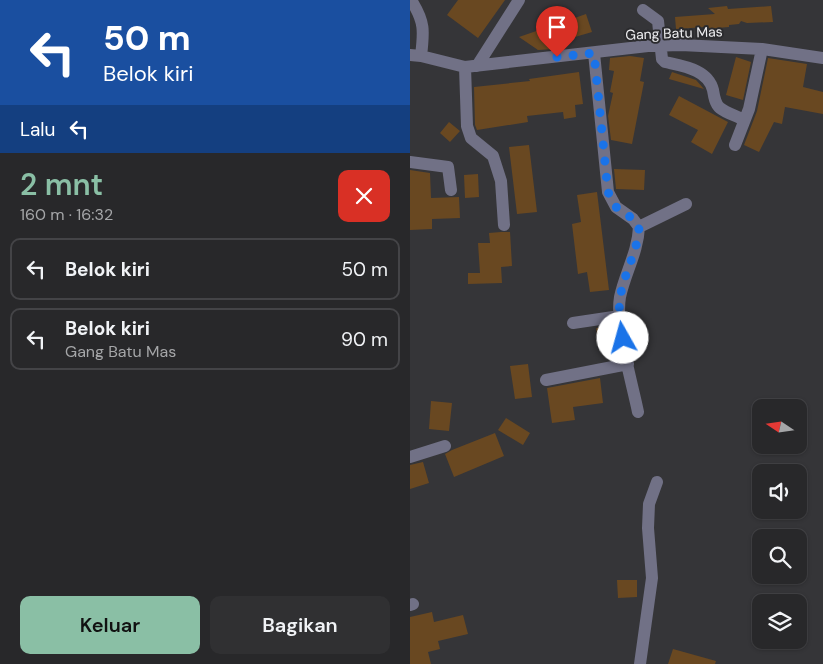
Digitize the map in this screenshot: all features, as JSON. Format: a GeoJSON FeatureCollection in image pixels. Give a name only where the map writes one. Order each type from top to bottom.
{"type":"FeatureCollection","features":[{"type":"Feature","properties":{"kind":"street"},"geometry":{"type":"LineString","coordinates":[[411,0],[420,15],[424,33],[416,55]]}},
{"type":"Feature","properties":{"kind":"street"},"geometry":{"type":"LineString","coordinates":[[504,225],[501,180],[493,156],[471,138],[467,126],[471,66],[518,1]]}},
{"type":"Feature","properties":{"kind":"street"},"geometry":{"type":"LineString","coordinates":[[643,10],[658,21],[662,59],[665,62],[697,71],[707,78],[712,85],[716,104],[744,120]]}},
{"type":"Feature","properties":{"kind":"street","name":"Gang Batu Mas"},"geometry":{"type":"LineString","coordinates":[[416,55],[471,66],[661,45],[762,48],[823,58]]}},
{"type":"Feature","properties":{"kind":"street"},"geometry":{"type":"LineString","coordinates":[[735,144],[749,109],[762,48]]}},
{"type":"Feature","properties":{"kind":"street"},"geometry":{"type":"LineString","coordinates":[[594,53],[608,192],[616,207],[633,219],[639,227],[639,239],[620,298],[620,316],[638,412]]}},
{"type":"Feature","properties":{"kind":"street"},"geometry":{"type":"LineString","coordinates":[[410,162],[448,167],[451,190]]}},
{"type":"Feature","properties":{"kind":"street"},"geometry":{"type":"LineString","coordinates":[[639,227],[686,204]]}},
{"type":"Feature","properties":{"kind":"street"},"geometry":{"type":"LineString","coordinates":[[573,323],[620,316]]}},
{"type":"Feature","properties":{"kind":"street"},"geometry":{"type":"LineString","coordinates":[[546,380],[628,364]]}},
{"type":"Feature","properties":{"kind":"street"},"geometry":{"type":"LineString","coordinates":[[410,457],[445,446]]}},
{"type":"Feature","properties":{"kind":"street"},"geometry":{"type":"LineString","coordinates":[[640,664],[652,578],[648,528],[649,504],[657,482]]}},
{"type":"Feature","properties":{"kind":"building"},"geometry":{"type":"Polygon","coordinates":[[[458,0],[505,0],[478,38],[447,15],[458,0]]]}},
{"type":"Feature","properties":{"kind":"building"},"geometry":{"type":"Polygon","coordinates":[[[727,6],[728,9],[771,6],[773,22],[747,23],[741,21],[739,24],[729,25],[729,27],[676,29],[675,17],[715,14],[708,8],[727,6]]]}},
{"type":"Feature","properties":{"kind":"building"},"geometry":{"type":"Polygon","coordinates":[[[586,14],[592,32],[575,37],[569,20],[586,14]]]}},
{"type":"Feature","properties":{"kind":"building"},"geometry":{"type":"Polygon","coordinates":[[[545,28],[561,39],[554,49],[538,50],[519,37],[545,28]]]}},
{"type":"Feature","properties":{"kind":"building"},"geometry":{"type":"Polygon","coordinates":[[[630,56],[644,58],[640,81],[644,82],[632,144],[611,140],[608,116],[613,93],[610,92],[614,71],[609,70],[610,58],[630,56]]]}},
{"type":"Feature","properties":{"kind":"building"},"geometry":{"type":"Polygon","coordinates":[[[736,57],[751,62],[743,100],[726,95],[736,57]]]}},
{"type":"Feature","properties":{"kind":"building"},"geometry":{"type":"Polygon","coordinates":[[[768,58],[807,64],[803,87],[823,92],[823,114],[785,107],[782,124],[774,122],[759,152],[744,145],[757,111],[768,58]]]}},
{"type":"Feature","properties":{"kind":"building"},"geometry":{"type":"Polygon","coordinates":[[[579,72],[583,104],[575,105],[576,117],[564,119],[563,112],[527,116],[528,122],[477,130],[475,125],[474,87],[530,81],[529,79],[579,72]]]}},
{"type":"Feature","properties":{"kind":"building"},"geometry":{"type":"Polygon","coordinates":[[[672,72],[696,80],[704,89],[669,79],[672,72]]]}},
{"type":"Feature","properties":{"kind":"building"},"geometry":{"type":"Polygon","coordinates":[[[679,96],[728,122],[712,154],[691,142],[698,130],[669,115],[679,96]]]}},
{"type":"Feature","properties":{"kind":"building"},"geometry":{"type":"Polygon","coordinates":[[[449,122],[460,131],[450,142],[440,133],[449,122]]]}},
{"type":"Feature","properties":{"kind":"building"},"geometry":{"type":"Polygon","coordinates":[[[529,145],[537,212],[517,214],[509,147],[529,145]]]}},
{"type":"Feature","properties":{"kind":"building"},"geometry":{"type":"Polygon","coordinates":[[[614,169],[645,170],[644,190],[616,189],[614,169]]]}},
{"type":"Feature","properties":{"kind":"building"},"geometry":{"type":"Polygon","coordinates":[[[410,170],[430,173],[431,198],[459,197],[460,218],[432,219],[432,229],[410,230],[410,170]]]}},
{"type":"Feature","properties":{"kind":"building"},"geometry":{"type":"Polygon","coordinates":[[[478,174],[479,197],[465,198],[464,175],[478,174]]]}},
{"type":"Feature","properties":{"kind":"building"},"geometry":{"type":"Polygon","coordinates":[[[597,192],[609,290],[590,292],[587,272],[578,274],[572,224],[581,222],[577,195],[597,192]]]}},
{"type":"Feature","properties":{"kind":"building"},"geometry":{"type":"Polygon","coordinates":[[[510,232],[512,266],[501,267],[502,283],[468,284],[468,273],[480,273],[478,243],[490,243],[489,233],[510,232]]]}},
{"type":"Feature","properties":{"kind":"building"},"geometry":{"type":"Polygon","coordinates":[[[610,326],[612,337],[598,339],[596,328],[610,326]]]}},
{"type":"Feature","properties":{"kind":"building"},"geometry":{"type":"Polygon","coordinates":[[[528,364],[532,397],[515,399],[510,366],[528,364]]]}},
{"type":"Feature","properties":{"kind":"building"},"geometry":{"type":"Polygon","coordinates":[[[600,378],[603,403],[573,407],[575,420],[552,423],[547,388],[600,378]]]}},
{"type":"Feature","properties":{"kind":"building"},"geometry":{"type":"Polygon","coordinates":[[[431,401],[452,403],[449,431],[429,429],[431,401]]]}},
{"type":"Feature","properties":{"kind":"building"},"geometry":{"type":"Polygon","coordinates":[[[506,418],[530,433],[523,445],[498,430],[506,418]]]}},
{"type":"Feature","properties":{"kind":"building"},"geometry":{"type":"Polygon","coordinates":[[[495,433],[504,456],[454,477],[445,454],[495,433]]]}},
{"type":"Feature","properties":{"kind":"building"},"geometry":{"type":"Polygon","coordinates":[[[423,462],[429,483],[410,489],[410,465],[423,462]]]}},
{"type":"Feature","properties":{"kind":"building"},"geometry":{"type":"Polygon","coordinates":[[[617,580],[637,580],[637,597],[618,598],[617,580]]]}},
{"type":"Feature","properties":{"kind":"building"},"geometry":{"type":"Polygon","coordinates":[[[432,612],[434,622],[463,615],[468,634],[438,641],[440,649],[428,652],[431,664],[410,664],[410,617],[432,612]]]}},
{"type":"Feature","properties":{"kind":"building"},"geometry":{"type":"Polygon","coordinates":[[[673,649],[716,661],[715,664],[668,664],[673,649]]]}},
{"type":"Feature","properties":{"kind":"route"},"geometry":{"type":"LineString","coordinates":[[557,57],[594,53],[608,192],[616,207],[633,219],[639,227],[639,239],[620,298],[623,338]]}}]}
